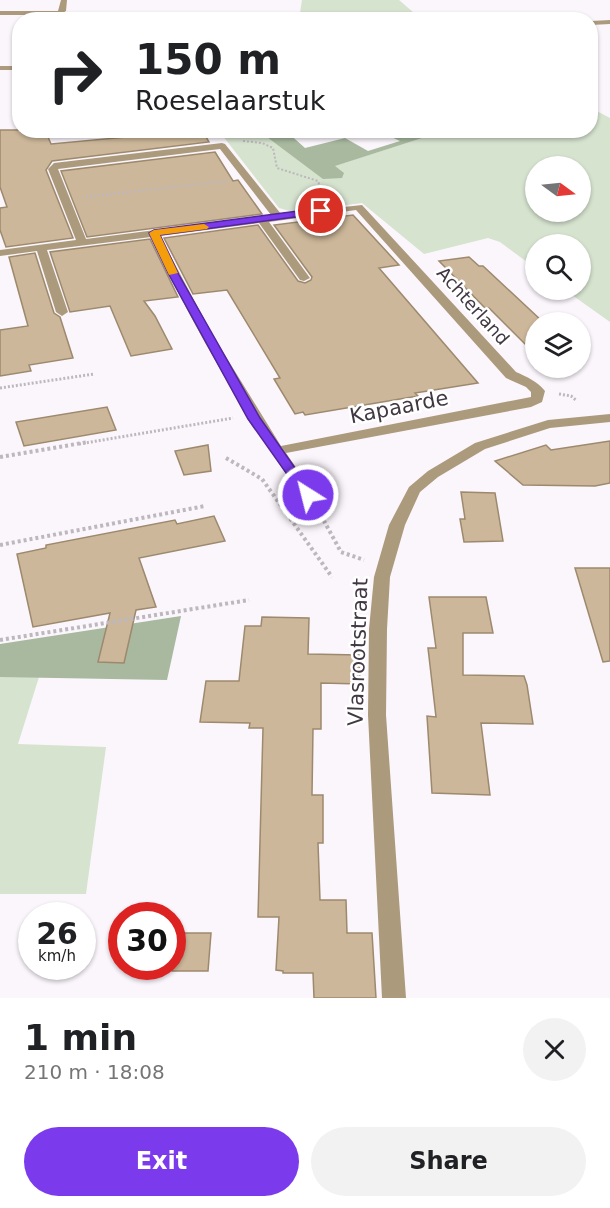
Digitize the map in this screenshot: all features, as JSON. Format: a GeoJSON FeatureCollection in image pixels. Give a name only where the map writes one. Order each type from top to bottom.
{"type":"FeatureCollection","features":[{"type":"Feature","properties":{"kind":"street"},"geometry":{"type":"LineString","coordinates":[[82,242],[53,169],[57,165],[222,146],[278,216]]}},
{"type":"Feature","properties":{"kind":"street"},"geometry":{"type":"LineString","coordinates":[[0,253],[358,207]]}},
{"type":"Feature","properties":{"kind":"street","name":"Achterland"},"geometry":{"type":"LineString","coordinates":[[358,207],[511,375],[531,384],[538,391],[537,399],[531,403],[548,424]]}},
{"type":"Feature","properties":{"kind":"street"},"geometry":{"type":"LineString","coordinates":[[262,219],[304,278]]}},
{"type":"Feature","properties":{"kind":"street"},"geometry":{"type":"LineString","coordinates":[[154,233],[174,275],[252,415],[308,495]]}},
{"type":"Feature","properties":{"kind":"street"},"geometry":{"type":"LineString","coordinates":[[41,247],[62,312]]}},
{"type":"Feature","properties":{"kind":"street","name":"Kapaarde"},"geometry":{"type":"LineString","coordinates":[[276,451],[531,403]]}},
{"type":"Feature","properties":{"kind":"street","name":"Vlasrootstraat"},"geometry":{"type":"LineString","coordinates":[[394,998],[377,715],[378,629],[382,577],[397,525],[414,490],[433,474],[480,446],[548,424],[610,418]]}},
{"type":"Feature","properties":{"kind":"path"},"geometry":{"type":"LineString","coordinates":[[222,146],[228,142],[243,141],[268,145],[276,152],[276,164],[281,171],[318,181],[320,192],[323,194],[356,202],[359,204],[358,207]]}},
{"type":"Feature","properties":{"kind":"path"},"geometry":{"type":"LineString","coordinates":[[65,200],[249,179]]}},
{"type":"Feature","properties":{"kind":"path"},"geometry":{"type":"LineString","coordinates":[[0,388],[94,374]]}},
{"type":"Feature","properties":{"kind":"path"},"geometry":{"type":"LineString","coordinates":[[0,457],[252,415]]}},
{"type":"Feature","properties":{"kind":"path"},"geometry":{"type":"LineString","coordinates":[[226,458],[262,479],[332,577]]}},
{"type":"Feature","properties":{"kind":"path"},"geometry":{"type":"LineString","coordinates":[[308,495],[330,530],[334,544],[340,552],[348,557],[385,563]]}},
{"type":"Feature","properties":{"kind":"path"},"geometry":{"type":"LineString","coordinates":[[0,546],[205,506]]}},
{"type":"Feature","properties":{"kind":"path"},"geometry":{"type":"LineString","coordinates":[[0,640],[249,600]]}},
{"type":"Feature","properties":{"kind":"green space"},"geometry":{"type":"Polygon","coordinates":[[[302,0],[399,0],[413,12],[300,12],[302,0]]]}},
{"type":"Feature","properties":{"kind":"green space"},"geometry":{"type":"Polygon","coordinates":[[[598,112],[610,118],[610,322],[579,300],[591,300],[591,234],[525,234],[525,261],[500,242],[488,238],[424,254],[362,203],[293,212],[279,208],[224,138],[277,138],[334,166],[422,138],[598,138],[598,112]]]}},
{"type":"Feature","properties":{"kind":"green space"},"geometry":{"type":"Polygon","coordinates":[[[268,138],[294,138],[305,148],[345,138],[368,151],[400,141],[393,138],[422,138],[335,166],[344,173],[342,178],[323,179],[268,138]]]}},
{"type":"Feature","properties":{"kind":"green space"},"geometry":{"type":"Polygon","coordinates":[[[181,616],[167,680],[0,677],[0,644],[181,616]]]}},
{"type":"Feature","properties":{"kind":"green space"},"geometry":{"type":"Polygon","coordinates":[[[0,677],[39,677],[18,744],[106,747],[86,894],[0,894],[0,677]]]}},
{"type":"Feature","properties":{"kind":"building"},"geometry":{"type":"Polygon","coordinates":[[[0,130],[12,130],[12,138],[48,138],[51,144],[116,138],[207,138],[209,142],[52,161],[46,170],[73,238],[6,247],[0,230],[0,208],[7,207],[0,187],[0,130]]]}},
{"type":"Feature","properties":{"kind":"building"},"geometry":{"type":"Polygon","coordinates":[[[215,152],[233,181],[238,180],[262,214],[87,237],[61,171],[215,152]]]}},
{"type":"Feature","properties":{"kind":"building"},"geometry":{"type":"Polygon","coordinates":[[[353,215],[399,265],[379,268],[478,383],[415,393],[418,396],[305,415],[303,412],[295,414],[274,379],[280,378],[227,290],[193,294],[164,238],[258,225],[298,281],[305,283],[312,277],[274,225],[353,215]]]}},
{"type":"Feature","properties":{"kind":"building"},"geometry":{"type":"Polygon","coordinates":[[[150,239],[178,297],[144,301],[155,316],[172,349],[131,356],[110,306],[70,312],[50,252],[150,239]]]}},
{"type":"Feature","properties":{"kind":"building"},"geometry":{"type":"Polygon","coordinates":[[[35,253],[54,313],[60,317],[73,358],[29,365],[31,371],[0,376],[0,330],[28,326],[9,257],[35,253]]]}},
{"type":"Feature","properties":{"kind":"building"},"geometry":{"type":"Polygon","coordinates":[[[469,257],[479,266],[483,266],[532,312],[525,312],[525,344],[489,308],[485,308],[439,261],[469,257]]]}},
{"type":"Feature","properties":{"kind":"building"},"geometry":{"type":"Polygon","coordinates":[[[107,407],[116,430],[24,446],[16,422],[107,407]]]}},
{"type":"Feature","properties":{"kind":"building"},"geometry":{"type":"Polygon","coordinates":[[[610,441],[610,483],[595,486],[523,485],[495,461],[546,445],[551,450],[610,441]]]}},
{"type":"Feature","properties":{"kind":"building"},"geometry":{"type":"Polygon","coordinates":[[[208,445],[211,471],[184,475],[175,451],[208,445]]]}},
{"type":"Feature","properties":{"kind":"building"},"geometry":{"type":"Polygon","coordinates":[[[461,492],[495,493],[503,541],[464,542],[460,519],[465,519],[461,492]]]}},
{"type":"Feature","properties":{"kind":"building"},"geometry":{"type":"Polygon","coordinates":[[[214,516],[225,541],[139,558],[156,607],[136,610],[124,663],[98,662],[110,613],[33,627],[17,554],[46,548],[46,545],[175,520],[177,524],[214,516]]]}},
{"type":"Feature","properties":{"kind":"building"},"geometry":{"type":"Polygon","coordinates":[[[575,568],[610,568],[610,661],[603,662],[575,568]]]}},
{"type":"Feature","properties":{"kind":"building"},"geometry":{"type":"Polygon","coordinates":[[[429,597],[486,597],[493,633],[463,633],[463,675],[524,676],[527,685],[533,724],[481,723],[490,795],[432,793],[427,716],[436,717],[428,648],[436,648],[429,597]]]}},
{"type":"Feature","properties":{"kind":"building"},"geometry":{"type":"Polygon","coordinates":[[[262,617],[309,618],[308,654],[359,655],[360,684],[321,683],[321,729],[313,729],[312,795],[323,795],[323,843],[318,843],[320,900],[346,900],[347,933],[372,933],[376,998],[314,998],[313,973],[283,973],[283,971],[276,970],[279,917],[258,917],[263,728],[249,728],[250,723],[200,722],[206,681],[239,681],[245,626],[261,626],[262,617]]]}},
{"type":"Feature","properties":{"kind":"building"},"geometry":{"type":"Polygon","coordinates":[[[186,933],[211,933],[208,971],[186,971],[186,933]]]}},
{"type":"Feature","properties":{"kind":"slow traffic"},"geometry":{"type":"LineString","coordinates":[[173,273],[154,233],[204,227]]}},
{"type":"Feature","properties":{"kind":"route"},"geometry":{"type":"LineString","coordinates":[[308,495],[254,419],[174,275],[154,233],[321,211]]}}]}
